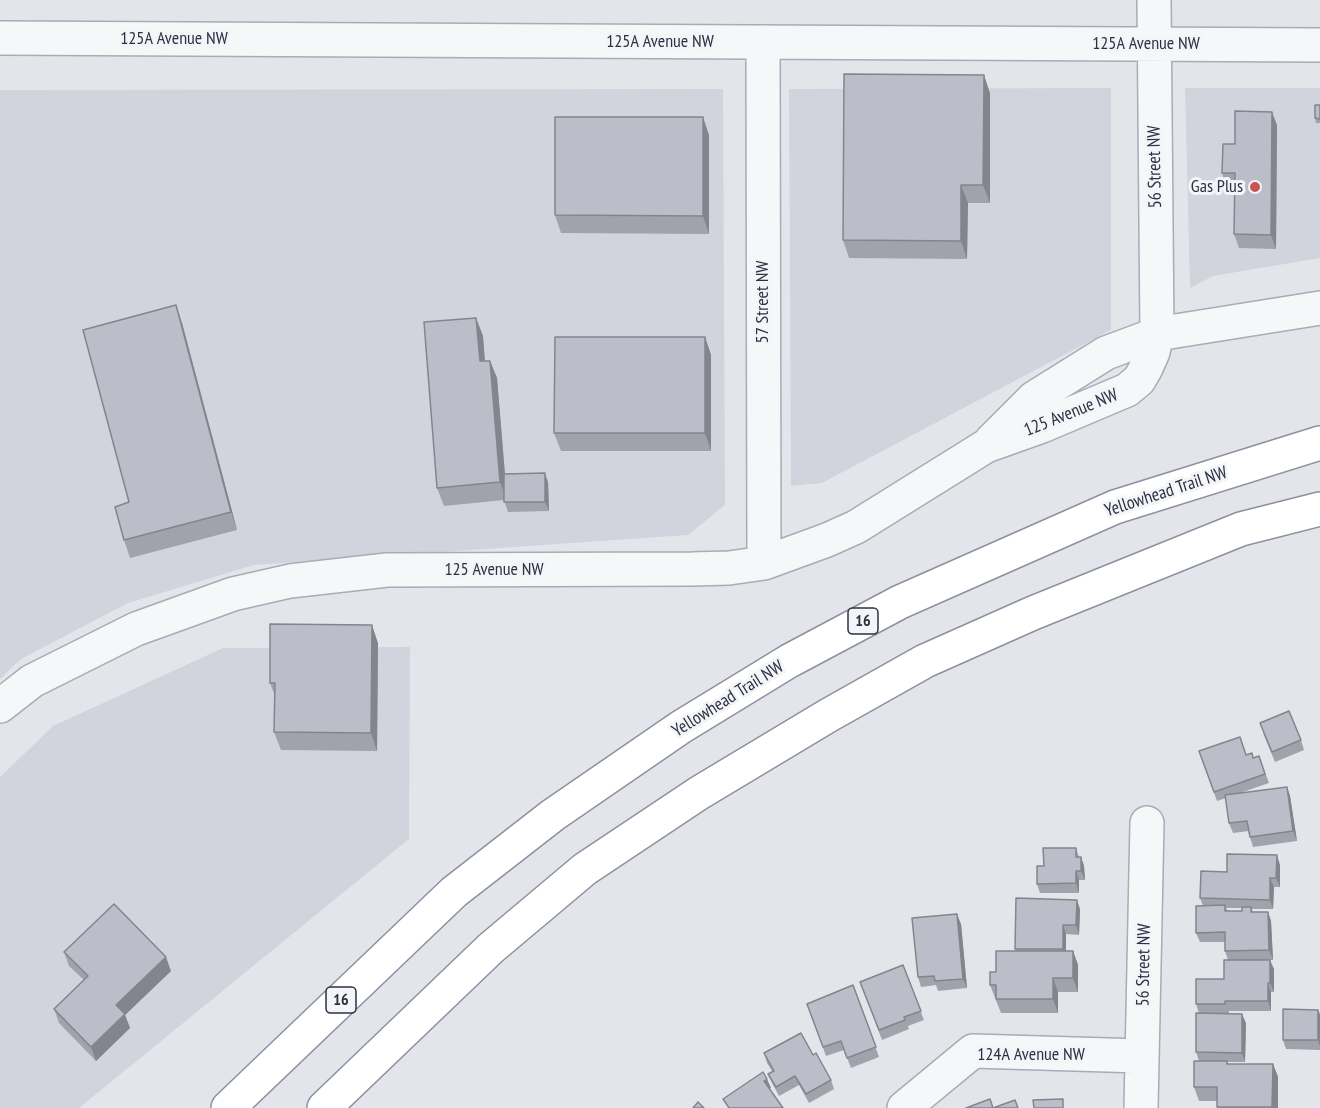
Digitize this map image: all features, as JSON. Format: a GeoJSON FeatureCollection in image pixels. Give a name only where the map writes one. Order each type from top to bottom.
{"type":"FeatureCollection","features":[{"type":"Feature","properties":{"kind":"highway","name":"Yellowhead Trail NW"},"geometry":{"type":"LineString","coordinates":[[228,1108],[454,892],[553,815],[681,727],[789,661],[900,602],[1115,507],[1320,443]]}},
{"type":"Feature","properties":{"kind":"highway"},"geometry":{"type":"LineString","coordinates":[[324,1108],[491,948],[585,869],[709,787],[925,661],[1033,613],[1241,529],[1320,509]]}},
{"type":"Feature","properties":{"kind":"street","name":"56 Street NW"},"geometry":{"type":"LineString","coordinates":[[1154,0],[1157,334]]}},
{"type":"Feature","properties":{"kind":"street","name":"125A Avenue NW"},"geometry":{"type":"LineString","coordinates":[[0,38],[1320,45]]}},
{"type":"Feature","properties":{"kind":"street","name":"57 Street NW"},"geometry":{"type":"LineString","coordinates":[[763,42],[764,563]]}},
{"type":"Feature","properties":{"kind":"street","name":"125 Avenue NW"},"geometry":{"type":"LineString","coordinates":[[986,446],[1034,398],[1106,353],[1157,334],[1320,308]]}},
{"type":"Feature","properties":{"kind":"street","name":"125 Avenue NW"},"geometry":{"type":"LineString","coordinates":[[0,706],[32,681],[136,628],[233,594],[290,581],[387,570],[710,569],[764,563],[798,552],[856,527],[986,446],[1042,426],[1127,390],[1146,368],[1157,334]]}},
{"type":"Feature","properties":{"kind":"street","name":"56 Street NW"},"geometry":{"type":"LineString","coordinates":[[1142,1108],[1148,823]]}},
{"type":"Feature","properties":{"kind":"street","name":"124A Avenue NW"},"geometry":{"type":"LineString","coordinates":[[904,1108],[973,1051],[1142,1056]]}},
{"type":"Feature","properties":{"kind":"shaded area"},"geometry":{"type":"Polygon","coordinates":[[[1111,88],[1111,330],[822,483],[791,486],[789,89],[1111,88]]]}},
{"type":"Feature","properties":{"kind":"shaded area"},"geometry":{"type":"Polygon","coordinates":[[[1185,88],[1320,88],[1320,258],[1213,276],[1190,288],[1185,88]]]}},
{"type":"Feature","properties":{"kind":"shaded area"},"geometry":{"type":"Polygon","coordinates":[[[723,89],[725,505],[688,535],[254,565],[128,603],[21,659],[0,679],[0,90],[723,89]]]}},
{"type":"Feature","properties":{"kind":"shaded area"},"geometry":{"type":"Polygon","coordinates":[[[410,647],[409,839],[79,1108],[0,1108],[0,777],[53,726],[223,648],[410,647]]]}},
{"type":"Feature","properties":{"kind":"building"},"geometry":{"type":"Polygon","coordinates":[[[844,74],[984,75],[983,185],[961,185],[961,241],[843,240],[844,74]]]}},
{"type":"Feature","properties":{"kind":"building"},"geometry":{"type":"Polygon","coordinates":[[[1315,105],[1320,105],[1320,119],[1315,118],[1315,105]]]}},
{"type":"Feature","properties":{"kind":"building","name":"Gas Plus"},"geometry":{"type":"Polygon","coordinates":[[[1235,111],[1272,112],[1271,235],[1234,234],[1235,173],[1222,173],[1223,144],[1235,144],[1235,111]]]}},
{"type":"Feature","properties":{"kind":"building"},"geometry":{"type":"Polygon","coordinates":[[[555,117],[703,117],[703,216],[555,215],[555,117]]]}},
{"type":"Feature","properties":{"kind":"building"},"geometry":{"type":"Polygon","coordinates":[[[176,305],[231,512],[124,540],[115,507],[129,502],[83,330],[176,305]]]}},
{"type":"Feature","properties":{"kind":"building"},"geometry":{"type":"Polygon","coordinates":[[[476,318],[480,361],[490,361],[500,482],[437,488],[424,322],[476,318]]]}},
{"type":"Feature","properties":{"kind":"building"},"geometry":{"type":"Polygon","coordinates":[[[555,337],[705,337],[705,433],[554,433],[555,337]]]}},
{"type":"Feature","properties":{"kind":"building"},"geometry":{"type":"Polygon","coordinates":[[[545,473],[545,502],[504,502],[504,474],[545,473]]]}},
{"type":"Feature","properties":{"kind":"building"},"geometry":{"type":"Polygon","coordinates":[[[270,624],[372,625],[371,733],[274,732],[275,683],[270,683],[270,624]]]}},
{"type":"Feature","properties":{"kind":"building"},"geometry":{"type":"Polygon","coordinates":[[[1289,711],[1301,740],[1272,752],[1260,723],[1289,711]]]}},
{"type":"Feature","properties":{"kind":"building"},"geometry":{"type":"Polygon","coordinates":[[[1240,737],[1246,755],[1252,753],[1253,758],[1259,756],[1265,774],[1214,792],[1199,751],[1240,737]]]}},
{"type":"Feature","properties":{"kind":"building"},"geometry":{"type":"Polygon","coordinates":[[[1287,787],[1293,831],[1250,837],[1247,821],[1229,823],[1225,795],[1287,787]]]}},
{"type":"Feature","properties":{"kind":"building"},"geometry":{"type":"Polygon","coordinates":[[[1043,848],[1076,848],[1076,857],[1081,857],[1081,871],[1076,871],[1076,883],[1037,884],[1037,866],[1044,866],[1043,848]]]}},
{"type":"Feature","properties":{"kind":"building"},"geometry":{"type":"Polygon","coordinates":[[[1227,854],[1277,855],[1276,878],[1270,878],[1270,900],[1200,898],[1201,871],[1227,872],[1227,854]]]}},
{"type":"Feature","properties":{"kind":"building"},"geometry":{"type":"Polygon","coordinates":[[[1016,898],[1077,900],[1076,925],[1063,925],[1063,949],[1015,949],[1016,898]]]}},
{"type":"Feature","properties":{"kind":"building"},"geometry":{"type":"Polygon","coordinates":[[[114,904],[166,957],[116,1005],[125,1014],[91,1047],[54,1009],[88,976],[64,952],[114,904]]]}},
{"type":"Feature","properties":{"kind":"building"},"geometry":{"type":"Polygon","coordinates":[[[1225,905],[1225,911],[1242,911],[1242,907],[1251,907],[1251,912],[1268,912],[1269,950],[1225,951],[1225,932],[1196,933],[1196,906],[1225,905]]]}},
{"type":"Feature","properties":{"kind":"building"},"geometry":{"type":"Polygon","coordinates":[[[957,914],[963,979],[935,981],[934,976],[918,977],[912,918],[957,914]]]}},
{"type":"Feature","properties":{"kind":"building"},"geometry":{"type":"Polygon","coordinates":[[[996,951],[1073,951],[1073,978],[1053,978],[1053,999],[996,999],[996,985],[990,985],[990,972],[996,972],[996,951]]]}},
{"type":"Feature","properties":{"kind":"building"},"geometry":{"type":"Polygon","coordinates":[[[1224,960],[1270,960],[1268,1001],[1196,1004],[1196,979],[1224,979],[1224,960]]]}},
{"type":"Feature","properties":{"kind":"building"},"geometry":{"type":"Polygon","coordinates":[[[903,965],[921,1011],[879,1030],[860,982],[903,965]]]}},
{"type":"Feature","properties":{"kind":"building"},"geometry":{"type":"Polygon","coordinates":[[[853,985],[876,1047],[847,1058],[841,1041],[823,1047],[807,1004],[853,985]]]}},
{"type":"Feature","properties":{"kind":"building"},"geometry":{"type":"Polygon","coordinates":[[[1283,1009],[1318,1010],[1318,1040],[1283,1040],[1283,1009]]]}},
{"type":"Feature","properties":{"kind":"building"},"geometry":{"type":"Polygon","coordinates":[[[1196,1013],[1242,1014],[1242,1053],[1196,1052],[1196,1013]]]}},
{"type":"Feature","properties":{"kind":"building"},"geometry":{"type":"Polygon","coordinates":[[[801,1033],[813,1055],[816,1053],[831,1080],[806,1094],[795,1076],[776,1087],[768,1074],[774,1071],[764,1053],[801,1033]]]}},
{"type":"Feature","properties":{"kind":"building"},"geometry":{"type":"Polygon","coordinates":[[[1194,1061],[1273,1064],[1272,1107],[1217,1107],[1217,1087],[1194,1087],[1194,1061]]]}},
{"type":"Feature","properties":{"kind":"building"},"geometry":{"type":"Polygon","coordinates":[[[763,1072],[767,1079],[764,1081],[783,1108],[729,1108],[723,1099],[763,1072]]]}},
{"type":"Feature","properties":{"kind":"building"},"geometry":{"type":"Polygon","coordinates":[[[990,1099],[993,1108],[966,1108],[990,1099]]]}},
{"type":"Feature","properties":{"kind":"building"},"geometry":{"type":"Polygon","coordinates":[[[1063,1099],[1063,1108],[1034,1108],[1033,1100],[1063,1099]]]}},
{"type":"Feature","properties":{"kind":"building"},"geometry":{"type":"Polygon","coordinates":[[[1015,1100],[1018,1108],[993,1108],[1015,1100]]]}},
{"type":"Feature","properties":{"kind":"building"},"geometry":{"type":"Polygon","coordinates":[[[698,1102],[704,1108],[693,1108],[698,1102]]]}},
{"type":"Feature","properties":{"kind":"place","name":"Gas Plus"},"geometry":{"type":"Point","coordinates":[1255,187]}}]}
